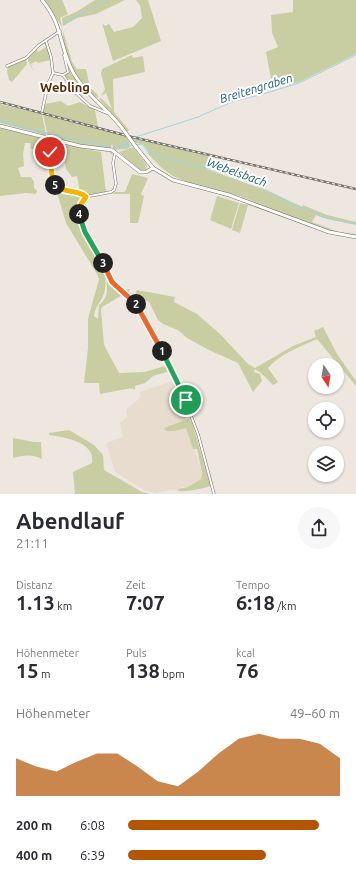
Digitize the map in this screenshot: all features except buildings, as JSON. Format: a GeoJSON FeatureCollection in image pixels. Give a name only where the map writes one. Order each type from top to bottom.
{"type":"FeatureCollection","features":[{"type":"Feature","properties":{"kind":"main road"},"geometry":{"type":"LineString","coordinates":[[42,0],[57,24],[69,64],[75,75],[88,92],[115,119],[144,159],[153,168],[167,178],[180,183],[229,195],[328,232],[356,237]]}},
{"type":"Feature","properties":{"kind":"main road"},"geometry":{"type":"LineString","coordinates":[[0,126],[48,138],[116,152],[138,171],[144,173],[153,168]]}},
{"type":"Feature","properties":{"kind":"main road"},"geometry":{"type":"LineString","coordinates":[[144,159],[149,171]]}},
{"type":"Feature","properties":{"kind":"street"},"geometry":{"type":"LineString","coordinates":[[55,33],[57,24]]}},
{"type":"Feature","properties":{"kind":"street"},"geometry":{"type":"LineString","coordinates":[[7,66],[15,64],[26,58],[39,45],[60,31]]}},
{"type":"Feature","properties":{"kind":"street"},"geometry":{"type":"LineString","coordinates":[[42,112],[48,84],[53,73],[46,41]]}},
{"type":"Feature","properties":{"kind":"street"},"geometry":{"type":"LineString","coordinates":[[53,73],[63,74],[68,71],[64,55]]}},
{"type":"Feature","properties":{"kind":"street"},"geometry":{"type":"LineString","coordinates":[[63,74],[81,98],[90,106],[106,112],[115,119]]}},
{"type":"Feature","properties":{"kind":"street"},"geometry":{"type":"LineString","coordinates":[[48,138],[52,176],[55,185],[64,190],[84,194],[86,197]]}},
{"type":"Feature","properties":{"kind":"street"},"geometry":{"type":"LineString","coordinates":[[116,152],[113,163],[116,184],[114,190],[111,192],[86,197],[82,201],[79,208],[82,223],[112,282],[132,300],[140,310],[179,385],[198,434],[214,494]]}},
{"type":"Feature","properties":{"kind":"shaded area"},"geometry":{"type":"Polygon","coordinates":[[[175,380],[186,405],[184,405],[185,418],[202,473],[201,479],[188,487],[182,487],[178,491],[170,490],[155,493],[144,490],[115,472],[106,443],[123,437],[120,423],[127,417],[126,410],[140,398],[140,392],[175,380]]]}},
{"type":"Feature","properties":{"kind":"green space"},"geometry":{"type":"Polygon","coordinates":[[[44,0],[62,0],[68,14],[60,18],[62,27],[44,0]]]}},
{"type":"Feature","properties":{"kind":"green space"},"geometry":{"type":"Polygon","coordinates":[[[95,0],[125,0],[96,14],[77,18],[63,26],[62,18],[76,12],[95,0]]]}},
{"type":"Feature","properties":{"kind":"green space"},"geometry":{"type":"Polygon","coordinates":[[[136,0],[148,0],[161,41],[113,61],[102,23],[105,26],[109,24],[114,32],[133,27],[142,18],[140,5],[136,0]]]}},
{"type":"Feature","properties":{"kind":"green space"},"geometry":{"type":"Polygon","coordinates":[[[293,0],[356,0],[356,54],[299,82],[277,88],[271,78],[266,52],[278,47],[272,33],[271,15],[293,12],[293,0]]]}},
{"type":"Feature","properties":{"kind":"green space"},"geometry":{"type":"Polygon","coordinates":[[[63,31],[72,62],[77,69],[86,69],[89,83],[86,84],[98,95],[98,98],[85,87],[73,69],[65,48],[63,31]]]}},
{"type":"Feature","properties":{"kind":"green space"},"geometry":{"type":"Polygon","coordinates":[[[44,43],[46,43],[51,60],[38,63],[36,61],[31,64],[33,71],[27,58],[37,49],[38,52],[46,47],[44,43]]]}},
{"type":"Feature","properties":{"kind":"green space"},"geometry":{"type":"Polygon","coordinates":[[[132,55],[133,58],[143,56],[145,72],[113,79],[114,112],[129,130],[127,132],[99,99],[101,98],[112,109],[106,93],[101,96],[105,89],[101,74],[102,69],[132,55]]]}},
{"type":"Feature","properties":{"kind":"green space"},"geometry":{"type":"Polygon","coordinates":[[[26,59],[27,64],[12,82],[9,80],[7,71],[8,67],[26,59]]]}},
{"type":"Feature","properties":{"kind":"green space"},"geometry":{"type":"Polygon","coordinates":[[[69,71],[86,93],[82,97],[65,76],[69,71]]]}},
{"type":"Feature","properties":{"kind":"green space"},"geometry":{"type":"Polygon","coordinates":[[[61,101],[68,106],[80,102],[95,110],[98,127],[43,112],[45,104],[61,101]]]}},
{"type":"Feature","properties":{"kind":"green space"},"geometry":{"type":"Polygon","coordinates":[[[0,104],[42,114],[46,135],[0,123],[0,104]]]}},
{"type":"Feature","properties":{"kind":"green space"},"geometry":{"type":"Polygon","coordinates":[[[43,114],[126,136],[131,147],[113,150],[113,146],[111,145],[111,149],[78,145],[48,138],[43,114]]]}},
{"type":"Feature","properties":{"kind":"green space"},"geometry":{"type":"Polygon","coordinates":[[[0,127],[47,140],[48,151],[31,149],[30,143],[25,143],[23,154],[24,166],[18,168],[21,177],[31,177],[34,182],[34,188],[37,191],[36,194],[26,193],[0,196],[0,127]]]}},
{"type":"Feature","properties":{"kind":"green space"},"geometry":{"type":"Polygon","coordinates":[[[132,138],[209,156],[207,169],[265,190],[302,207],[303,205],[327,215],[356,222],[356,225],[327,219],[316,215],[312,222],[339,232],[356,234],[356,236],[327,230],[240,196],[194,185],[173,176],[163,169],[147,153],[149,152],[143,144],[135,143],[132,138]]]}},
{"type":"Feature","properties":{"kind":"green space"},"geometry":{"type":"Polygon","coordinates":[[[49,141],[112,152],[113,156],[109,152],[81,148],[101,152],[106,192],[87,195],[80,192],[77,176],[72,177],[66,169],[64,156],[61,156],[59,160],[52,161],[49,142],[69,146],[49,141]]]}},
{"type":"Feature","properties":{"kind":"green space"},"geometry":{"type":"Polygon","coordinates":[[[133,147],[147,165],[147,168],[143,162],[147,170],[140,171],[119,152],[133,147]]]}},
{"type":"Feature","properties":{"kind":"green space"},"geometry":{"type":"Polygon","coordinates":[[[132,174],[148,178],[141,194],[144,196],[138,223],[130,223],[130,194],[112,194],[115,192],[125,192],[132,174]]]}},
{"type":"Feature","properties":{"kind":"green space"},"geometry":{"type":"Polygon","coordinates":[[[56,189],[82,195],[76,207],[76,220],[98,256],[105,276],[103,296],[96,308],[94,316],[98,319],[99,305],[105,299],[107,277],[124,294],[102,307],[101,310],[104,345],[119,373],[145,372],[168,365],[170,371],[153,376],[145,383],[135,386],[135,390],[132,388],[100,394],[99,383],[84,383],[88,348],[88,319],[99,279],[66,223],[56,189]]]}},
{"type":"Feature","properties":{"kind":"green space"},"geometry":{"type":"Polygon","coordinates":[[[217,196],[239,203],[231,229],[210,220],[217,196]]]}},
{"type":"Feature","properties":{"kind":"green space"},"geometry":{"type":"Polygon","coordinates":[[[240,203],[247,205],[246,203],[305,224],[248,205],[240,233],[232,230],[240,203]]]}},
{"type":"Feature","properties":{"kind":"green space"},"geometry":{"type":"Polygon","coordinates":[[[130,289],[128,294],[135,296],[137,290],[175,297],[174,302],[197,314],[220,334],[248,364],[255,368],[293,346],[316,337],[314,331],[323,327],[340,358],[333,358],[317,339],[285,354],[268,368],[278,382],[273,385],[255,369],[254,372],[260,374],[262,381],[253,392],[238,363],[211,351],[187,338],[178,330],[163,324],[158,320],[149,302],[139,297],[132,298],[123,290],[130,289]]]}},
{"type":"Feature","properties":{"kind":"green space"},"geometry":{"type":"Polygon","coordinates":[[[344,364],[356,381],[356,386],[344,372],[344,364]]]}},
{"type":"Feature","properties":{"kind":"green space"},"geometry":{"type":"Polygon","coordinates":[[[188,419],[192,422],[210,486],[194,490],[178,491],[179,489],[188,487],[201,479],[202,473],[197,449],[193,449],[186,428],[175,431],[166,431],[164,428],[188,419]]]}},
{"type":"Feature","properties":{"kind":"green space"},"geometry":{"type":"Polygon","coordinates":[[[69,430],[94,445],[103,455],[104,470],[142,492],[150,494],[75,494],[73,472],[92,463],[92,456],[84,445],[78,442],[63,437],[49,435],[49,433],[69,430]]]}},
{"type":"Feature","properties":{"kind":"green space"},"geometry":{"type":"Polygon","coordinates":[[[13,438],[41,442],[42,459],[35,456],[21,456],[13,458],[13,438]]]}},
{"type":"Feature","properties":{"kind":"waterway"},"geometry":{"type":"LineString","coordinates":[[63,24],[106,0]]}},
{"type":"Feature","properties":{"kind":"waterway","name":"Breitengraben"},"geometry":{"type":"LineString","coordinates":[[136,137],[198,117],[234,101],[299,83],[356,55]]}},
{"type":"Feature","properties":{"kind":"waterway","name":"Webelsbach"},"geometry":{"type":"LineString","coordinates":[[0,121],[23,128],[111,147]]}},
{"type":"Feature","properties":{"kind":"waterway","name":"Breitengraben"},"geometry":{"type":"LineString","coordinates":[[121,147],[130,141]]}},
{"type":"Feature","properties":{"kind":"waterway","name":"Webelsbach"},"geometry":{"type":"LineString","coordinates":[[113,147],[142,144],[148,152],[153,155],[210,169],[249,182],[322,217],[356,224]]}},
{"type":"Feature","properties":{"kind":"railway"},"geometry":{"type":"LineString","coordinates":[[0,102],[132,137],[356,189]]}},
{"type":"Feature","properties":{"kind":"district","name":"Webling"},"geometry":{"type":"Point","coordinates":[65,87]}},
{"type":"Feature","properties":{"kind":"route"},"geometry":{"type":"LineString","coordinates":[[50,152],[52,176],[55,185],[64,190],[84,194],[86,197],[80,205],[79,211],[80,220],[85,232],[101,258],[112,282],[132,300],[140,310],[186,400]]}}]}
